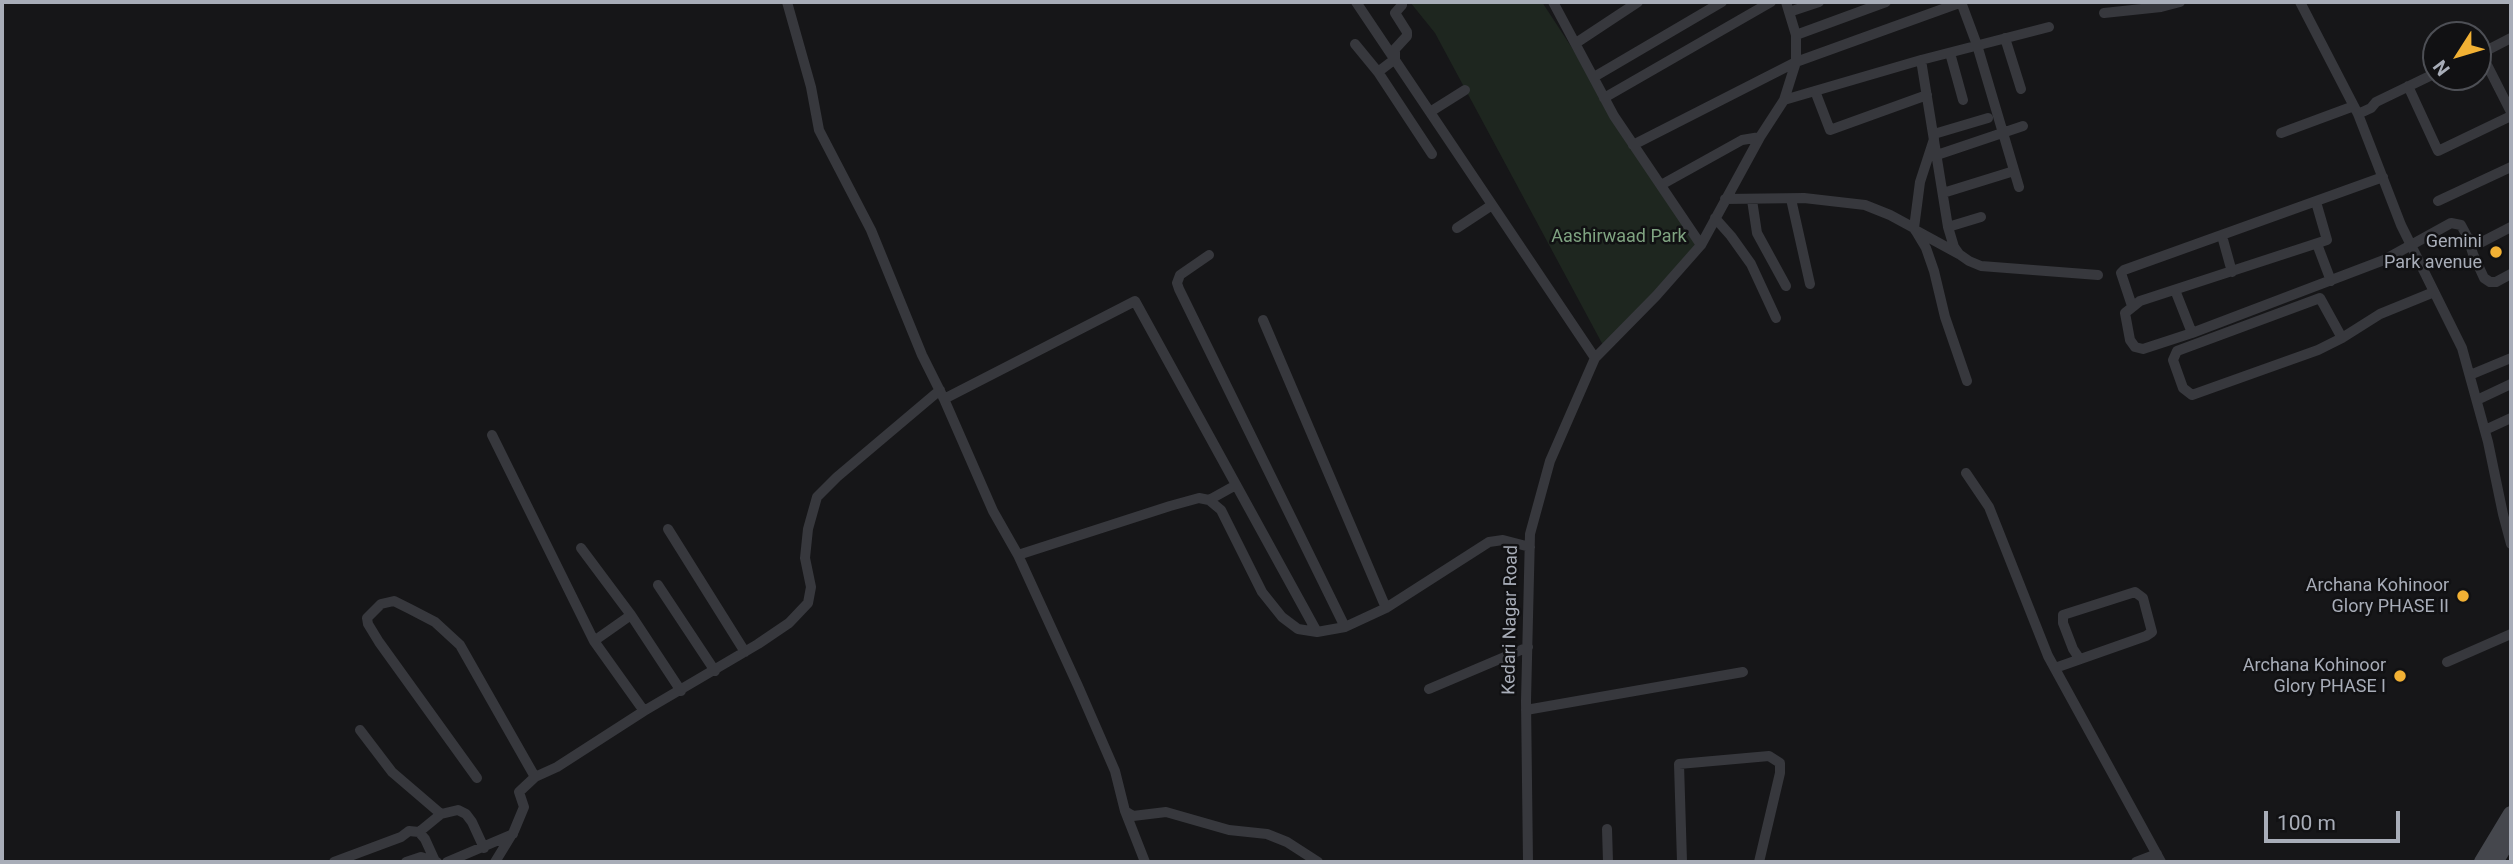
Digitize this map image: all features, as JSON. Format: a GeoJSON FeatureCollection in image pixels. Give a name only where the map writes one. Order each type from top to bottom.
{"type":"FeatureCollection","features":[{"type":"Feature","properties":{"kind":"street"},"geometry":{"type":"LineString","coordinates":[[787,2],[811,87],[819,130],[866,218],[922,355],[993,511],[1018,555],[1115,772],[1125,811],[1145,862]]}},
{"type":"Feature","properties":{"kind":"street"},"geometry":{"type":"LineString","coordinates":[[1356,2],[1595,358]]}},
{"type":"Feature","properties":{"kind":"street"},"geometry":{"type":"LineString","coordinates":[[1395,60],[1395,49],[1407,36],[1395,13],[1402,2]]}},
{"type":"Feature","properties":{"kind":"street"},"geometry":{"type":"LineString","coordinates":[[1576,43],[1638,2]]}},
{"type":"Feature","properties":{"kind":"street"},"geometry":{"type":"LineString","coordinates":[[1594,78],[1722,2]]}},
{"type":"Feature","properties":{"kind":"street"},"geometry":{"type":"LineString","coordinates":[[1604,98],[1772,2]]}},
{"type":"Feature","properties":{"kind":"street"},"geometry":{"type":"LineString","coordinates":[[1788,7],[1819,2]]}},
{"type":"Feature","properties":{"kind":"street"},"geometry":{"type":"LineString","coordinates":[[1796,35],[1886,2]]}},
{"type":"Feature","properties":{"kind":"street"},"geometry":{"type":"LineString","coordinates":[[1633,145],[1796,62],[1961,2],[1978,45],[2019,187]]}},
{"type":"Feature","properties":{"kind":"street"},"geometry":{"type":"LineString","coordinates":[[2104,13],[2161,7],[2180,2]]}},
{"type":"Feature","properties":{"kind":"street"},"geometry":{"type":"LineString","coordinates":[[2300,2],[2356,109],[2412,246],[2451,322],[2477,400],[2511,544]]}},
{"type":"Feature","properties":{"kind":"street"},"geometry":{"type":"LineString","coordinates":[[1557,3],[1604,98],[1701,245]]}},
{"type":"Feature","properties":{"kind":"street","name":"Kedari Nagar Road"},"geometry":{"type":"LineString","coordinates":[[1528,860],[1526,710],[1530,534],[1550,461],[1595,358],[1701,245],[1760,137],[1784,100],[1796,62],[1796,35],[1788,7]]}},
{"type":"Feature","properties":{"kind":"street"},"geometry":{"type":"LineString","coordinates":[[1784,100],[1921,60],[2049,27]]}},
{"type":"Feature","properties":{"kind":"street"},"geometry":{"type":"LineString","coordinates":[[2005,38],[2021,89]]}},
{"type":"Feature","properties":{"kind":"street"},"geometry":{"type":"LineString","coordinates":[[2492,48],[2511,38]]}},
{"type":"Feature","properties":{"kind":"street"},"geometry":{"type":"LineString","coordinates":[[1355,44],[1378,72],[1432,154]]}},
{"type":"Feature","properties":{"kind":"street"},"geometry":{"type":"LineString","coordinates":[[1950,53],[1963,100]]}},
{"type":"Feature","properties":{"kind":"street"},"geometry":{"type":"LineString","coordinates":[[1378,72],[1395,60]]}},
{"type":"Feature","properties":{"kind":"street"},"geometry":{"type":"LineString","coordinates":[[1921,60],[1948,227],[1959,254]]}},
{"type":"Feature","properties":{"kind":"street"},"geometry":{"type":"LineString","coordinates":[[2408,86],[2438,151],[2511,114],[2492,78]]}},
{"type":"Feature","properties":{"kind":"street"},"geometry":{"type":"LineString","coordinates":[[2281,133],[2356,109],[2371,108],[2376,102],[2422,80]]}},
{"type":"Feature","properties":{"kind":"street"},"geometry":{"type":"LineString","coordinates":[[1430,113],[1465,90]]}},
{"type":"Feature","properties":{"kind":"street"},"geometry":{"type":"LineString","coordinates":[[1815,91],[1830,130],[1927,95]]}},
{"type":"Feature","properties":{"kind":"street"},"geometry":{"type":"LineString","coordinates":[[1934,136],[1988,118]]}},
{"type":"Feature","properties":{"kind":"street"},"geometry":{"type":"LineString","coordinates":[[1937,155],[2023,126]]}},
{"type":"Feature","properties":{"kind":"street"},"geometry":{"type":"LineString","coordinates":[[1934,136],[1920,182],[1914,229],[1926,248],[1945,317],[1967,381]]}},
{"type":"Feature","properties":{"kind":"street"},"geometry":{"type":"LineString","coordinates":[[1661,185],[1742,140],[1760,137]]}},
{"type":"Feature","properties":{"kind":"street"},"geometry":{"type":"LineString","coordinates":[[2438,201],[2511,167]]}},
{"type":"Feature","properties":{"kind":"street"},"geometry":{"type":"LineString","coordinates":[[1943,193],[2014,171]]}},
{"type":"Feature","properties":{"kind":"street"},"geometry":{"type":"LineString","coordinates":[[2132,306],[2122,273],[2124,270],[2383,177]]}},
{"type":"Feature","properties":{"kind":"street"},"geometry":{"type":"LineString","coordinates":[[1725,199],[1831,200],[1865,205],[1890,215],[1981,266],[2098,275]]}},
{"type":"Feature","properties":{"kind":"street"},"geometry":{"type":"LineString","coordinates":[[1791,199],[1810,284]]}},
{"type":"Feature","properties":{"kind":"street"},"geometry":{"type":"LineString","coordinates":[[1752,200],[1757,233],[1786,286]]}},
{"type":"Feature","properties":{"kind":"street"},"geometry":{"type":"LineString","coordinates":[[2316,202],[2328,238],[2132,306],[2125,313],[2130,340],[2135,347],[2143,349],[2192,333],[2331,281],[2412,246],[2451,223],[2461,225],[2484,278],[2496,282],[2511,274]]}},
{"type":"Feature","properties":{"kind":"street"},"geometry":{"type":"LineString","coordinates":[[1457,228],[1492,205]]}},
{"type":"Feature","properties":{"kind":"street"},"geometry":{"type":"LineString","coordinates":[[1948,227],[1981,217]]}},
{"type":"Feature","properties":{"kind":"street"},"geometry":{"type":"LineString","coordinates":[[1715,218],[1751,264],[1776,318]]}},
{"type":"Feature","properties":{"kind":"street"},"geometry":{"type":"LineString","coordinates":[[2468,238],[2480,243],[2511,227]]}},
{"type":"Feature","properties":{"kind":"street"},"geometry":{"type":"LineString","coordinates":[[2222,236],[2232,272]]}},
{"type":"Feature","properties":{"kind":"street"},"geometry":{"type":"LineString","coordinates":[[2317,244],[2331,281]]}},
{"type":"Feature","properties":{"kind":"street"},"geometry":{"type":"LineString","coordinates":[[1209,255],[1180,275],[1177,283],[1179,289],[1345,627]]}},
{"type":"Feature","properties":{"kind":"street"},"geometry":{"type":"LineString","coordinates":[[2175,290],[2192,333]]}},
{"type":"Feature","properties":{"kind":"street"},"geometry":{"type":"LineString","coordinates":[[2342,338],[2320,298],[2177,351],[2173,360],[2183,388],[2192,395],[2318,350],[2342,338],[2380,314],[2434,292]]}},
{"type":"Feature","properties":{"kind":"street"},"geometry":{"type":"LineString","coordinates":[[495,862],[513,834],[524,807],[519,792],[535,777],[557,767],[644,711],[745,652],[789,623],[808,603],[811,587],[805,558],[808,529],[817,497],[847,468],[942,395],[1135,301],[1317,632]]}},
{"type":"Feature","properties":{"kind":"street"},"geometry":{"type":"LineString","coordinates":[[1263,320],[1386,608]]}},
{"type":"Feature","properties":{"kind":"street"},"geometry":{"type":"LineString","coordinates":[[2470,375],[2511,358]]}},
{"type":"Feature","properties":{"kind":"street"},"geometry":{"type":"LineString","coordinates":[[2477,400],[2511,384]]}},
{"type":"Feature","properties":{"kind":"street"},"geometry":{"type":"LineString","coordinates":[[2485,430],[2511,418]]}},
{"type":"Feature","properties":{"kind":"street"},"geometry":{"type":"LineString","coordinates":[[492,435],[594,641],[644,711]]}},
{"type":"Feature","properties":{"kind":"street"},"geometry":{"type":"LineString","coordinates":[[1966,473],[1989,507],[2007,558],[2055,667],[2159,858],[2136,862]]}},
{"type":"Feature","properties":{"kind":"street"},"geometry":{"type":"LineString","coordinates":[[1209,500],[1236,485]]}},
{"type":"Feature","properties":{"kind":"street"},"geometry":{"type":"LineString","coordinates":[[1018,555],[1170,506],[1199,498],[1209,500],[1221,509],[1262,592],[1282,617],[1298,629],[1317,632],[1345,627],[1386,608],[1489,542],[1503,540],[1530,547]]}},
{"type":"Feature","properties":{"kind":"street"},"geometry":{"type":"LineString","coordinates":[[668,529],[745,652]]}},
{"type":"Feature","properties":{"kind":"street"},"geometry":{"type":"LineString","coordinates":[[581,548],[631,615],[681,691]]}},
{"type":"Feature","properties":{"kind":"street"},"geometry":{"type":"LineString","coordinates":[[658,585],[715,671]]}},
{"type":"Feature","properties":{"kind":"street"},"geometry":{"type":"LineString","coordinates":[[2055,667],[2152,632],[2151,620],[2143,598],[2135,593],[2063,615],[2063,623],[2079,658]]}},
{"type":"Feature","properties":{"kind":"street"},"geometry":{"type":"LineString","coordinates":[[477,778],[368,624],[367,618],[381,604],[394,601],[410,609],[435,622],[460,645],[535,777]]}},
{"type":"Feature","properties":{"kind":"street"},"geometry":{"type":"LineString","coordinates":[[594,641],[631,615]]}},
{"type":"Feature","properties":{"kind":"street"},"geometry":{"type":"LineString","coordinates":[[2447,662],[2511,634]]}},
{"type":"Feature","properties":{"kind":"street"},"geometry":{"type":"LineString","coordinates":[[1429,689],[1528,647]]}},
{"type":"Feature","properties":{"kind":"street"},"geometry":{"type":"LineString","coordinates":[[1526,710],[1743,673]]}},
{"type":"Feature","properties":{"kind":"street"},"geometry":{"type":"LineString","coordinates":[[360,730],[392,772],[441,814]]}},
{"type":"Feature","properties":{"kind":"street"},"geometry":{"type":"LineString","coordinates":[[1682,862],[1679,764],[1769,756],[1780,763],[1780,773],[1759,862]]}},
{"type":"Feature","properties":{"kind":"street"},"geometry":{"type":"LineString","coordinates":[[419,832],[441,814],[458,810],[466,814],[484,848]]}},
{"type":"Feature","properties":{"kind":"street"},"geometry":{"type":"LineString","coordinates":[[1125,811],[1133,816],[1166,812],[1229,830],[1267,834],[1287,842],[1318,862]]}},
{"type":"Feature","properties":{"kind":"street"},"geometry":{"type":"LineString","coordinates":[[2482,862],[2511,814]]}},
{"type":"Feature","properties":{"kind":"street"},"geometry":{"type":"LineString","coordinates":[[1606,829],[1608,862]]}},
{"type":"Feature","properties":{"kind":"street"},"geometry":{"type":"LineString","coordinates":[[334,862],[401,837],[409,831],[419,832],[436,862]]}},
{"type":"Feature","properties":{"kind":"street"},"geometry":{"type":"LineString","coordinates":[[447,862],[513,834]]}},
{"type":"Feature","properties":{"kind":"street"},"geometry":{"type":"LineString","coordinates":[[2495,862],[2511,836]]}},
{"type":"Feature","properties":{"kind":"street"},"geometry":{"type":"LineString","coordinates":[[405,862],[421,857],[436,862]]}},
{"type":"Feature","properties":{"kind":"green space","name":"Aashirwaad Park"},"geometry":{"type":"Polygon","coordinates":[[[1410,2],[1542,2],[1701,245],[1604,347],[1435,33],[1410,2]]]}},
{"type":"Feature","properties":{"kind":"place","name":"Gemini Park avenue"},"geometry":{"type":"Point","coordinates":[2496,252]}},
{"type":"Feature","properties":{"kind":"place","name":"Archana Kohinoor Glory PHASE II"},"geometry":{"type":"Point","coordinates":[2463,596]}},
{"type":"Feature","properties":{"kind":"place","name":"Archana Kohinoor Glory PHASE I"},"geometry":{"type":"Point","coordinates":[2400,676]}}]}
